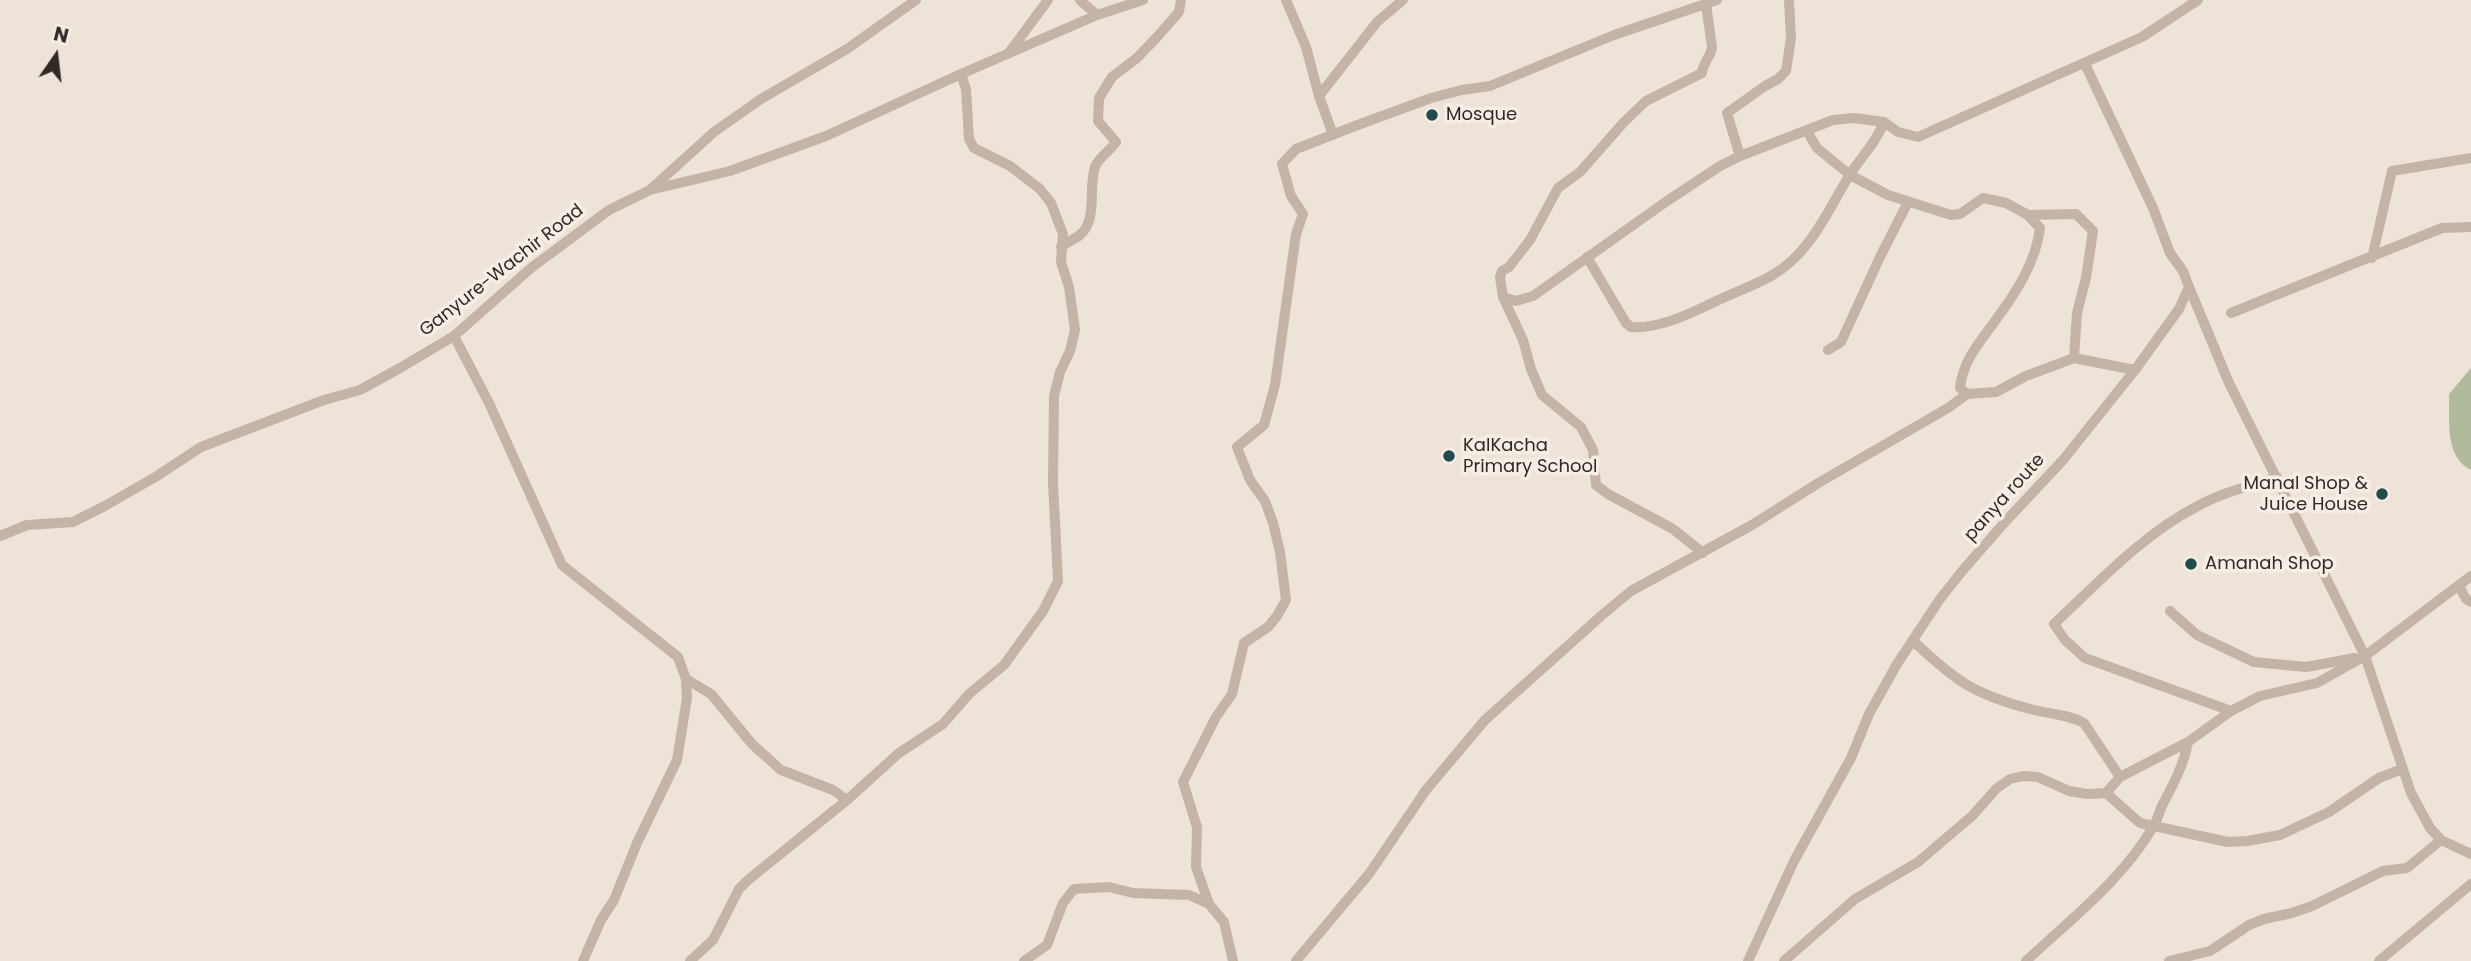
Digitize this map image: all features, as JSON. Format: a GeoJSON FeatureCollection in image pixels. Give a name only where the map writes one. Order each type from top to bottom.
{"type":"FeatureCollection","features":[{"type":"Feature","properties":{"kind":"street","name":"Ganyure-Wachir Road"},"geometry":{"type":"LineString","coordinates":[[0,536],[27,525],[73,522],[146,483],[201,447],[324,400],[360,390],[454,336],[531,268],[609,210],[650,190],[714,132],[761,99],[848,48],[916,0]]}},
{"type":"Feature","properties":{"kind":"street"},"geometry":{"type":"LineString","coordinates":[[1007,55],[1048,0]]}},
{"type":"Feature","properties":{"kind":"street"},"geometry":{"type":"LineString","coordinates":[[1080,0],[1097,15]]}},
{"type":"Feature","properties":{"kind":"street"},"geometry":{"type":"LineString","coordinates":[[650,190],[730,171],[826,136],[1097,15],[1143,0]]}},
{"type":"Feature","properties":{"kind":"street"},"geometry":{"type":"LineString","coordinates":[[1061,247],[1082,234],[1086,227],[1091,205],[1093,170],[1097,161],[1110,152],[1115,142],[1098,121],[1099,98],[1112,77],[1137,58],[1179,12],[1181,0]]}},
{"type":"Feature","properties":{"kind":"street"},"geometry":{"type":"LineString","coordinates":[[1286,0],[1306,47],[1332,135]]}},
{"type":"Feature","properties":{"kind":"street"},"geometry":{"type":"LineString","coordinates":[[1319,96],[1377,22],[1403,0]]}},
{"type":"Feature","properties":{"kind":"street"},"geometry":{"type":"LineString","coordinates":[[1233,961],[1224,922],[1209,904],[1196,867],[1197,827],[1183,782],[1216,717],[1232,694],[1244,643],[1268,627],[1286,600],[1273,523],[1265,501],[1250,480],[1237,447],[1264,425],[1275,385],[1296,234],[1303,214],[1290,196],[1282,164],[1296,149],[1332,135],[1431,98],[1490,86],[1614,35],[1717,0]]}},
{"type":"Feature","properties":{"kind":"street"},"geometry":{"type":"LineString","coordinates":[[1740,156],[1727,113],[1786,71],[1791,38],[1789,0]]}},
{"type":"Feature","properties":{"kind":"street"},"geometry":{"type":"LineString","coordinates":[[1503,297],[1516,301],[1533,296],[1709,172],[1740,156],[1833,120],[1854,118],[1884,122],[1898,132],[1918,137],[2142,37],[2198,0]]}},
{"type":"Feature","properties":{"kind":"street"},"geometry":{"type":"LineString","coordinates":[[1703,553],[1673,529],[1596,485],[1593,475],[1593,450],[1581,427],[1542,395],[1501,287],[1502,271],[1509,267],[1530,240],[1558,188],[1580,172],[1646,101],[1702,73],[1703,63],[1711,54],[1712,47],[1706,4]]}},
{"type":"Feature","properties":{"kind":"street"},"geometry":{"type":"LineString","coordinates":[[2085,64],[2153,208],[2171,253],[2183,271],[2229,383],[2365,656],[2402,769],[2425,819],[2441,840],[2471,854]]}},
{"type":"Feature","properties":{"kind":"street"},"geometry":{"type":"LineString","coordinates":[[690,961],[713,940],[739,889],[748,880],[847,800],[899,753],[943,724],[969,694],[1004,665],[1043,611],[1058,581],[1053,483],[1054,396],[1075,330],[1069,287],[1060,262],[1063,234],[1051,203],[1040,189],[1010,166],[974,148],[969,139],[967,89],[961,74]]}},
{"type":"Feature","properties":{"kind":"street"},"geometry":{"type":"LineString","coordinates":[[1587,257],[1626,323],[1632,327],[1659,324],[1691,313],[1771,275],[1784,266],[1825,221],[1884,122]]}},
{"type":"Feature","properties":{"kind":"street"},"geometry":{"type":"LineString","coordinates":[[1807,131],[1816,148],[1850,175],[1888,195],[1951,215],[1960,214],[1976,200],[1988,198],[2028,215],[2040,228],[2034,256],[2007,304],[1969,355],[1960,388],[1967,394]]}},
{"type":"Feature","properties":{"kind":"street"},"geometry":{"type":"LineString","coordinates":[[2372,258],[2392,171],[2471,158]]}},
{"type":"Feature","properties":{"kind":"street"},"geometry":{"type":"LineString","coordinates":[[1828,350],[1841,342],[1908,202]]}},
{"type":"Feature","properties":{"kind":"street"},"geometry":{"type":"LineString","coordinates":[[2028,215],[2076,214],[2093,231],[2086,278],[2077,313],[2074,358]]}},
{"type":"Feature","properties":{"kind":"street"},"geometry":{"type":"LineString","coordinates":[[2231,313],[2442,228],[2471,227]]}},
{"type":"Feature","properties":{"kind":"street","name":"panya route"},"geometry":{"type":"LineString","coordinates":[[1748,961],[1794,861],[1851,758],[1869,714],[1940,599],[2005,522],[2063,460],[2135,370],[2179,309],[2189,287]]}},
{"type":"Feature","properties":{"kind":"street"},"geometry":{"type":"LineString","coordinates":[[454,336],[489,403],[562,565],[678,657],[686,679],[687,698],[677,760],[637,843],[614,900],[601,920],[583,961]]}},
{"type":"Feature","properties":{"kind":"street"},"geometry":{"type":"LineString","coordinates":[[1296,961],[1369,874],[1426,790],[1485,720],[1631,591],[1703,553],[1948,408],[1967,394],[1996,392],[2026,376],[2074,358],[2135,370]]}},
{"type":"Feature","properties":{"kind":"street"},"geometry":{"type":"LineString","coordinates":[[2231,711],[2085,658],[2065,640],[2054,624],[2149,538],[2174,520],[2196,506],[2277,477]]}},
{"type":"Feature","properties":{"kind":"street"},"geometry":{"type":"LineString","coordinates":[[2106,793],[2120,777],[2188,742],[2231,711],[2260,696],[2316,683],[2365,656],[2471,576]]}},
{"type":"Feature","properties":{"kind":"street"},"geometry":{"type":"LineString","coordinates":[[2459,586],[2471,603]]}},
{"type":"Feature","properties":{"kind":"street"},"geometry":{"type":"LineString","coordinates":[[2170,611],[2197,635],[2254,662],[2306,667],[2365,656]]}},
{"type":"Feature","properties":{"kind":"street"},"geometry":{"type":"LineString","coordinates":[[1913,641],[1970,689],[1995,700],[2070,717],[2084,723],[2120,777]]}},
{"type":"Feature","properties":{"kind":"street"},"geometry":{"type":"LineString","coordinates":[[686,679],[710,694],[752,744],[780,770],[833,790],[847,800]]}},
{"type":"Feature","properties":{"kind":"street"},"geometry":{"type":"LineString","coordinates":[[2026,961],[2116,876],[2155,825],[2185,756],[2188,742]]}},
{"type":"Feature","properties":{"kind":"street"},"geometry":{"type":"LineString","coordinates":[[1784,961],[1855,899],[1918,862],[2010,779],[2038,777],[2069,791],[2106,793],[2140,823],[2228,842],[2280,835],[2329,812],[2379,778],[2402,769]]}},
{"type":"Feature","properties":{"kind":"street"},"geometry":{"type":"LineString","coordinates":[[2169,961],[2210,951],[2249,925],[2312,906],[2383,870],[2407,868],[2441,840]]}},
{"type":"Feature","properties":{"kind":"street"},"geometry":{"type":"LineString","coordinates":[[2379,961],[2471,884]]}},
{"type":"Feature","properties":{"kind":"street"},"geometry":{"type":"LineString","coordinates":[[1024,961],[1047,945],[1063,903],[1074,889],[1109,887],[1133,893],[1189,895],[1209,904]]}},
{"type":"Feature","properties":{"kind":"green space"},"geometry":{"type":"Polygon","coordinates":[[[2471,368],[2471,470],[2462,464],[2452,447],[2449,394],[2471,368]]]}},
{"type":"Feature","properties":{"kind":"place","name":"Mosque"},"geometry":{"type":"Point","coordinates":[1432,115]}},
{"type":"Feature","properties":{"kind":"place","name":"KalKacha Primary School"},"geometry":{"type":"Point","coordinates":[1449,456]}},
{"type":"Feature","properties":{"kind":"place","name":"Manal Shop & Juice House"},"geometry":{"type":"Point","coordinates":[2382,494]}},
{"type":"Feature","properties":{"kind":"place","name":"Amanah Shop"},"geometry":{"type":"Point","coordinates":[2191,564]}}]}
